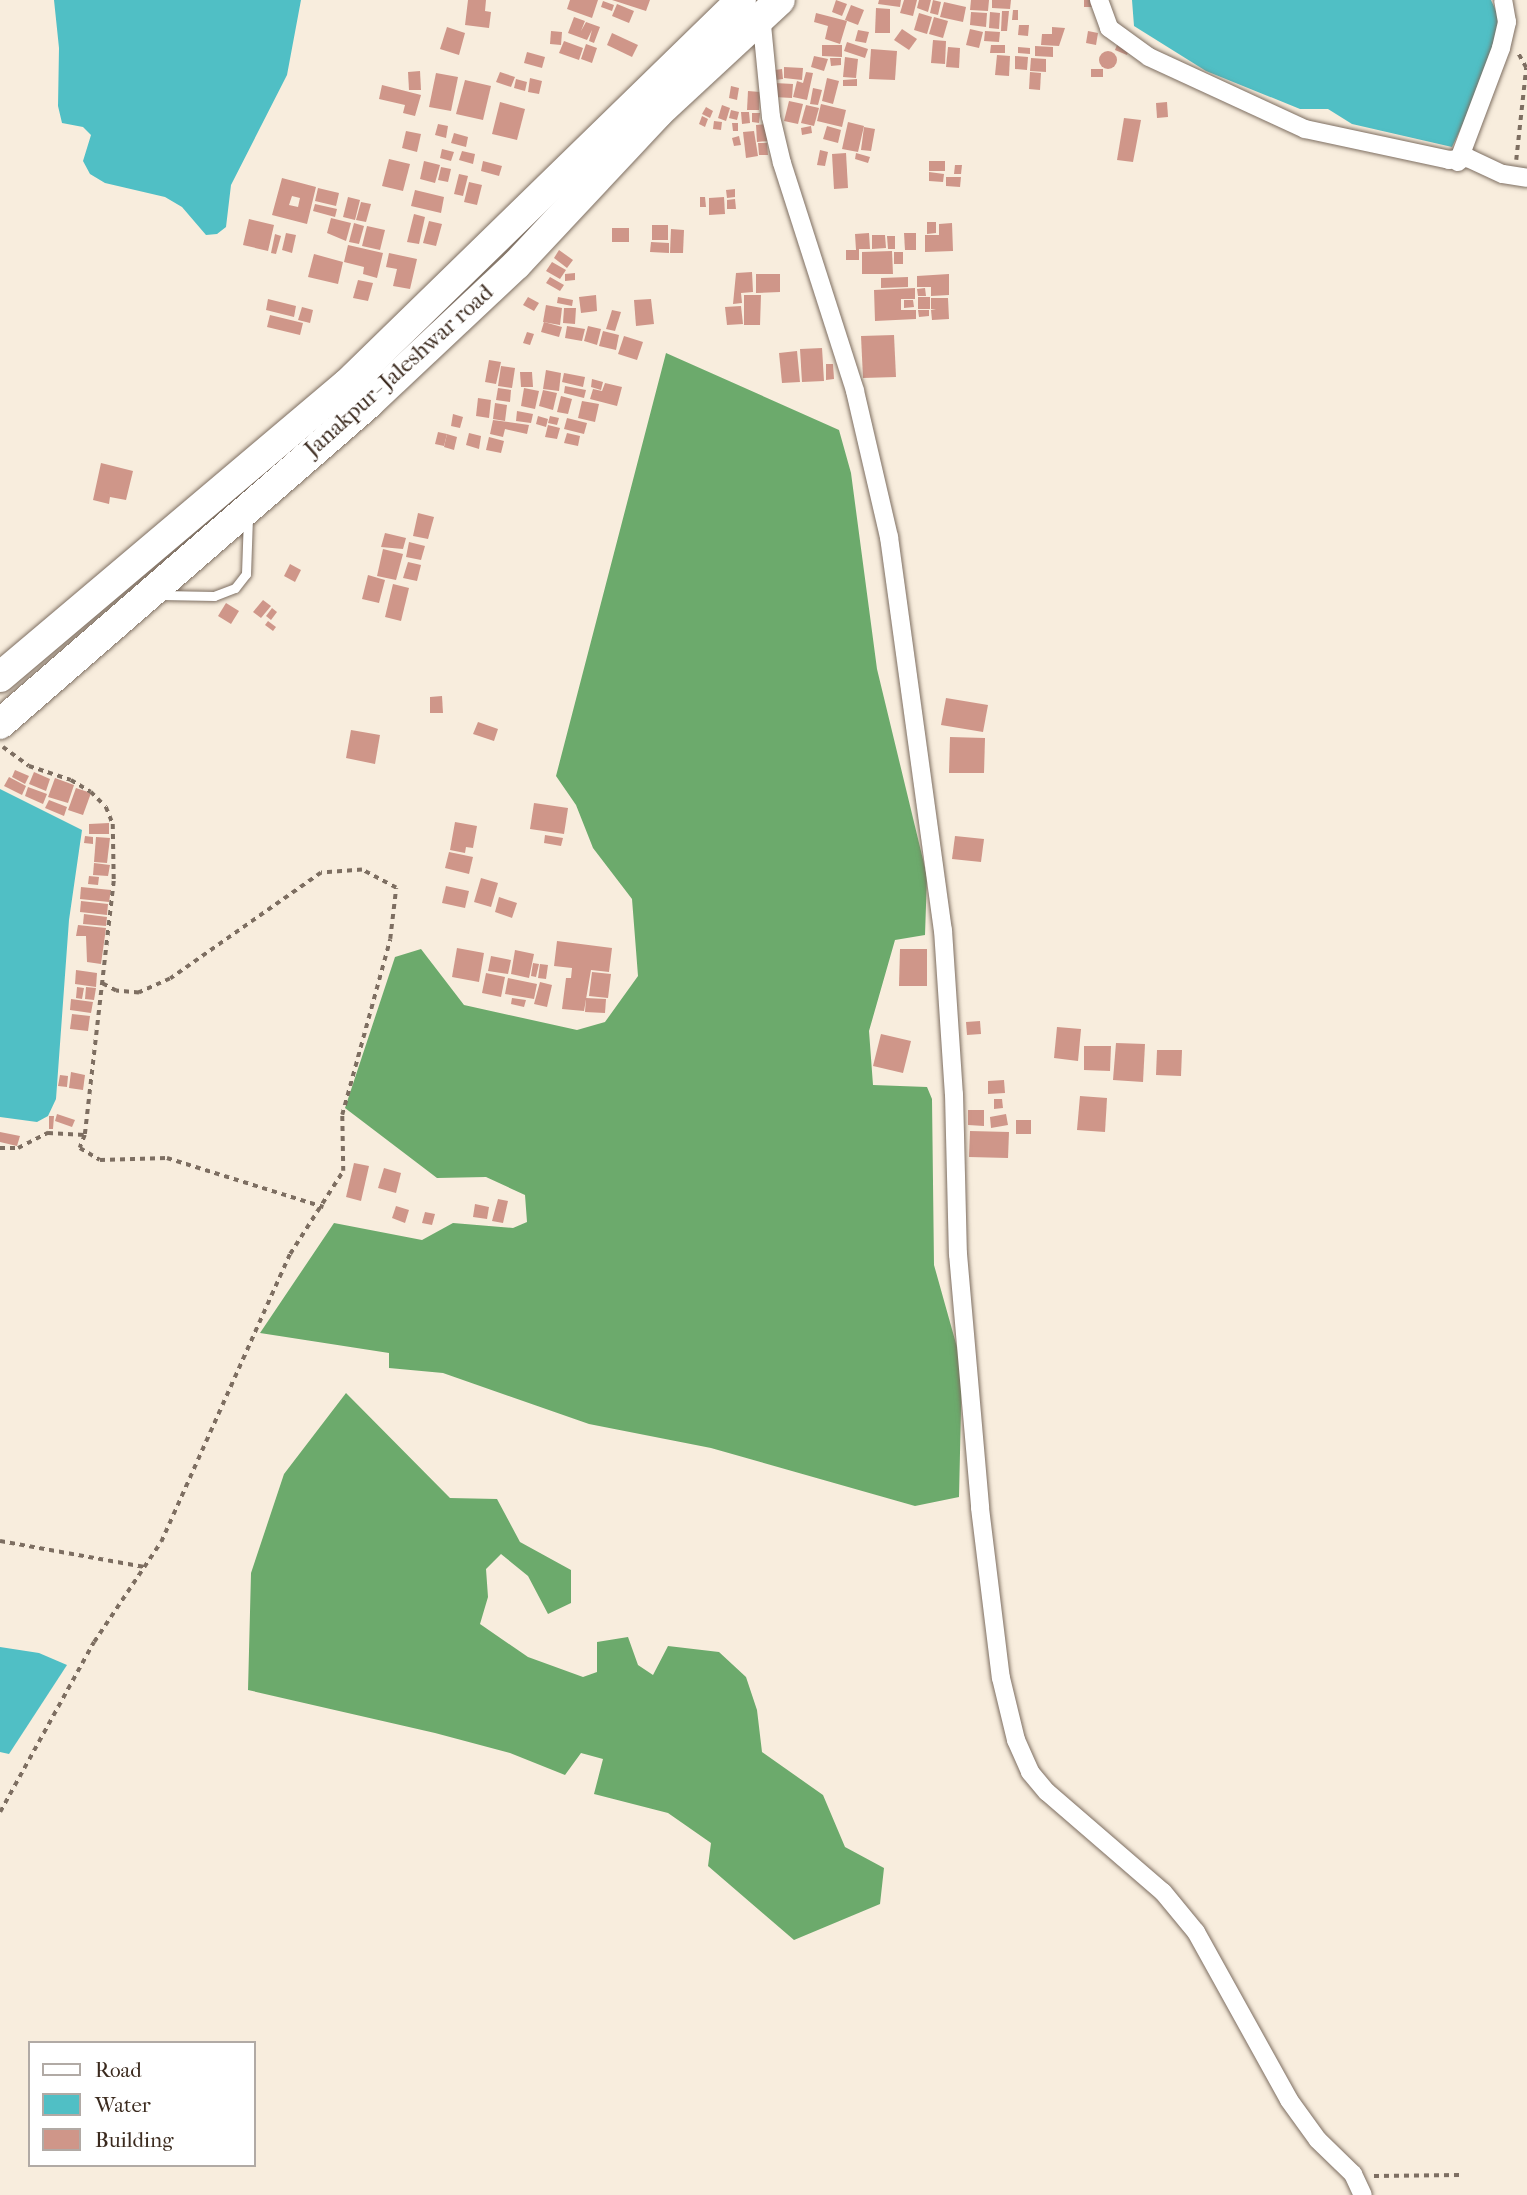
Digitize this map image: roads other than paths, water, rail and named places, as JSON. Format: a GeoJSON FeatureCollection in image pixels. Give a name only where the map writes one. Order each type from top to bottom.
{"type":"FeatureCollection","features":[{"type":"Feature","properties":{"kind":"highway","name":"Janakpur- Jaleshwar road"},"geometry":{"type":"LineString","coordinates":[[0,724],[246,506],[370,401],[516,265],[761,5]]}},
{"type":"Feature","properties":{"kind":"highway","name":"Janakpur- Jaleshwar road"},"geometry":{"type":"LineString","coordinates":[[0,677],[347,384],[761,5]]}},
{"type":"Feature","properties":{"kind":"street"},"geometry":{"type":"LineString","coordinates":[[1099,0],[1109,28],[1149,57],[1305,128],[1458,162],[1468,159],[1523,177]]}},
{"type":"Feature","properties":{"kind":"street"},"geometry":{"type":"LineString","coordinates":[[1458,162],[1500,48],[1507,22],[1503,0]]}},
{"type":"Feature","properties":{"kind":"street"},"geometry":{"type":"LineString","coordinates":[[761,5],[766,81],[779,151],[855,391],[889,537],[943,930],[954,1094],[957,1254],[980,1508],[1001,1678],[1016,1740],[1030,1772],[1046,1792],[1163,1892],[1196,1931],[1289,2099],[1318,2140],[1353,2174],[1363,2195]]}},
{"type":"Feature","properties":{"kind":"lane"},"geometry":{"type":"LineString","coordinates":[[146,596],[214,596],[235,588],[246,574],[248,560],[246,506]]}},
{"type":"Feature","properties":{"kind":"water"},"geometry":{"type":"Polygon","coordinates":[[[54,0],[301,0],[287,75],[231,185],[226,227],[217,234],[206,235],[182,207],[165,197],[105,183],[90,174],[83,161],[91,135],[83,127],[62,123],[58,106],[59,48],[54,0]]]}},
{"type":"Feature","properties":{"kind":"water"},"geometry":{"type":"Polygon","coordinates":[[[1132,0],[1491,0],[1501,22],[1494,58],[1452,147],[1352,124],[1328,109],[1300,109],[1206,71],[1134,26],[1132,0]]]}},
{"type":"Feature","properties":{"kind":"water"},"geometry":{"type":"Polygon","coordinates":[[[0,789],[82,830],[69,920],[56,1099],[48,1116],[37,1122],[0,1117],[0,789]]]}},
{"type":"Feature","properties":{"kind":"water"},"geometry":{"type":"Polygon","coordinates":[[[0,1647],[39,1653],[67,1665],[9,1754],[0,1752],[0,1647]]]}}]}
